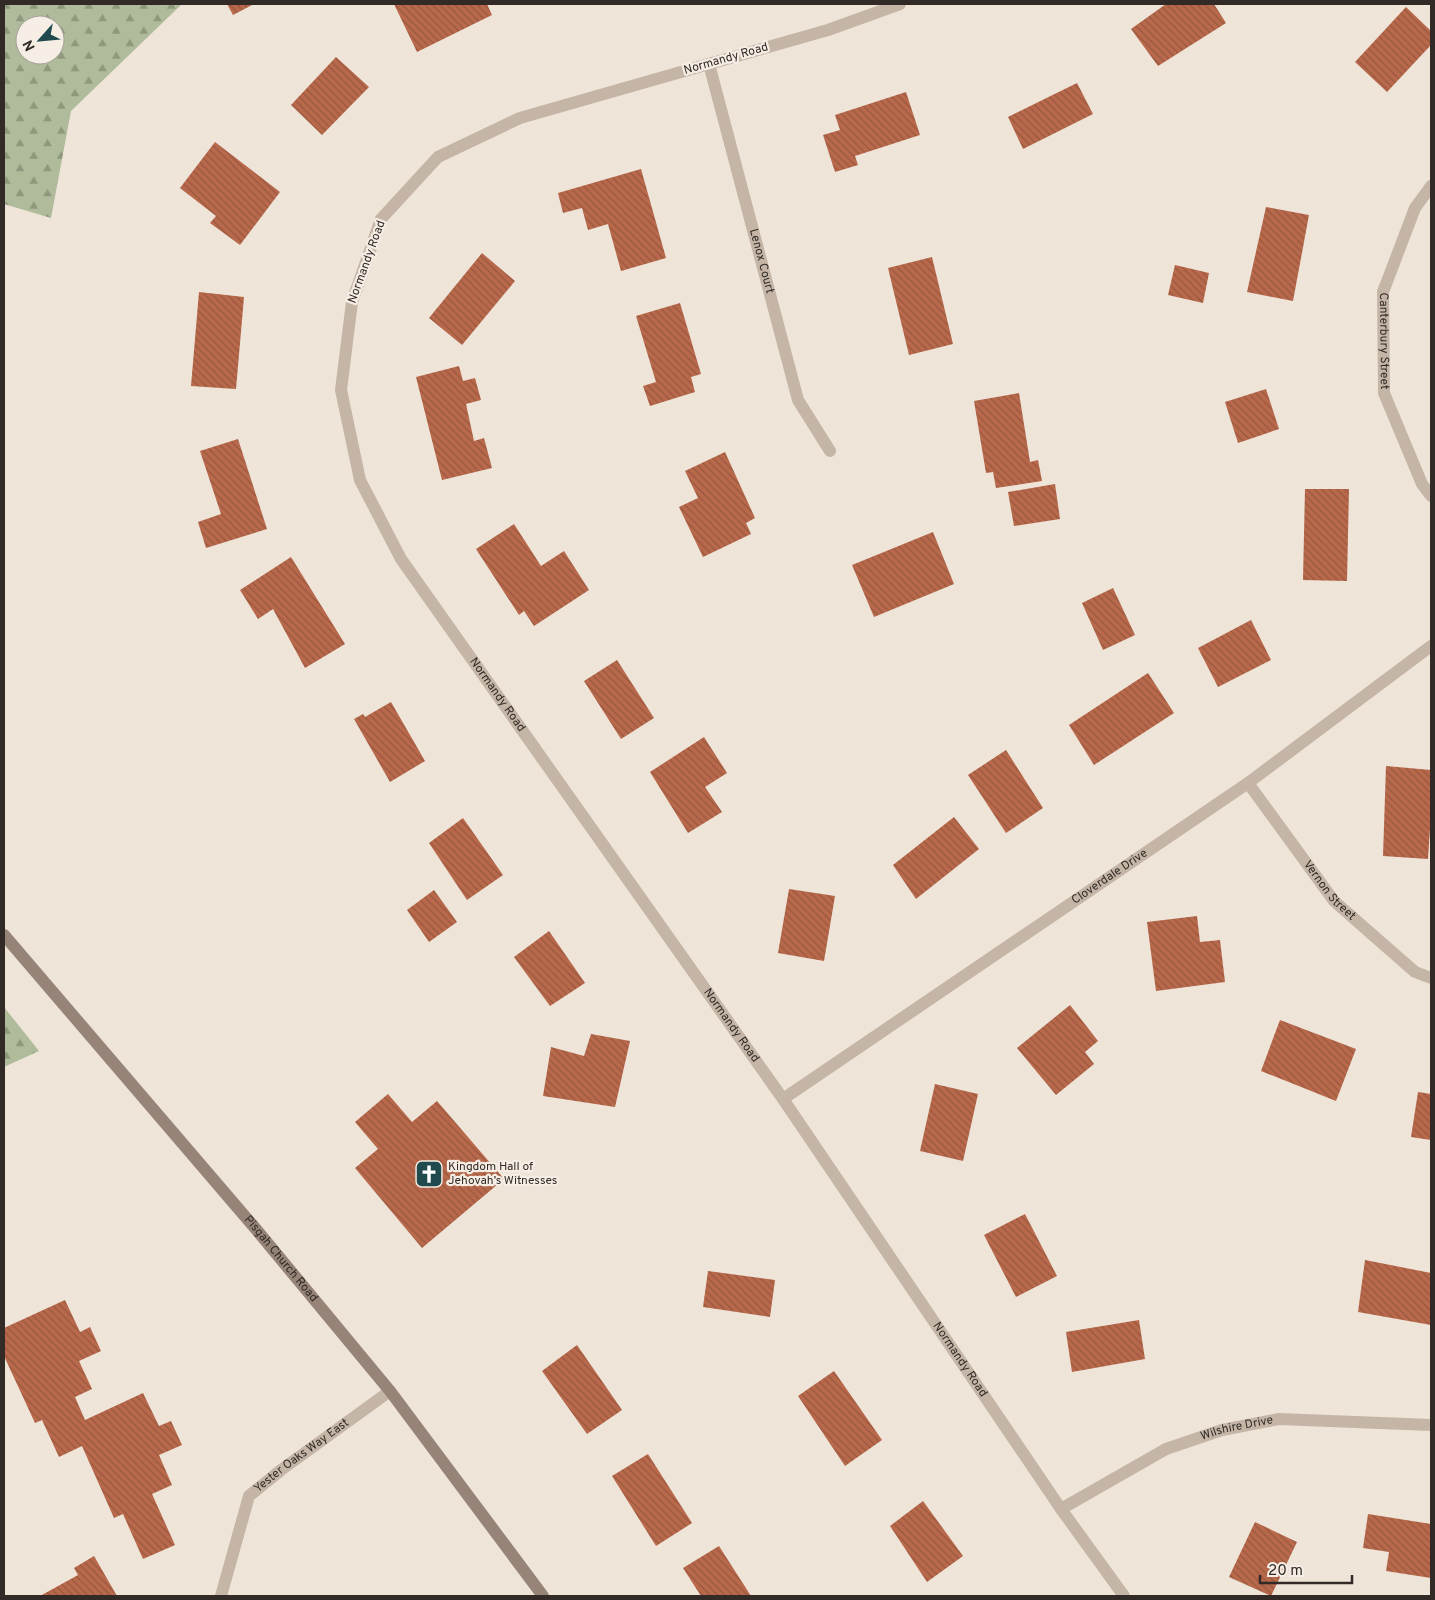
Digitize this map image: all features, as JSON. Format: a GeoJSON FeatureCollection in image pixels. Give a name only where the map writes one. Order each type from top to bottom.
{"type":"FeatureCollection","features":[{"type":"Feature","properties":{"kind":"main road","name":"Pisgah Church Road"},"geometry":{"type":"LineString","coordinates":[[4,935],[250,1221],[390,1391],[543,1596]]}},
{"type":"Feature","properties":{"kind":"street","name":"Normandy Road"},"geometry":{"type":"LineString","coordinates":[[900,4],[828,30],[520,118],[438,157],[381,219],[352,302],[341,390],[360,480],[401,559],[783,1099],[1060,1509],[1124,1596]]}},
{"type":"Feature","properties":{"kind":"street","name":"Lenox Court"},"geometry":{"type":"LineString","coordinates":[[709,64],[798,400],[830,451]]}},
{"type":"Feature","properties":{"kind":"street","name":"Canterbury Street"},"geometry":{"type":"LineString","coordinates":[[1431,186],[1415,208],[1383,292],[1384,393],[1422,484],[1431,496]]}},
{"type":"Feature","properties":{"kind":"street","name":"Cloverdale Drive"},"geometry":{"type":"LineString","coordinates":[[783,1099],[1248,783],[1431,646]]}},
{"type":"Feature","properties":{"kind":"street","name":"Vernon Street"},"geometry":{"type":"LineString","coordinates":[[1248,783],[1334,901],[1415,972],[1431,978]]}},
{"type":"Feature","properties":{"kind":"street","name":"Yester Oaks Way East"},"geometry":{"type":"LineString","coordinates":[[221,1596],[249,1496],[280,1470],[390,1391]]}},
{"type":"Feature","properties":{"kind":"street","name":"Wilshire Drive"},"geometry":{"type":"LineString","coordinates":[[1060,1509],[1166,1449],[1222,1430],[1279,1419],[1431,1426]]}},
{"type":"Feature","properties":{"kind":"green space"},"geometry":{"type":"Polygon","coordinates":[[[4,4],[182,4],[71,111],[51,218],[4,204],[4,4]]]}},
{"type":"Feature","properties":{"kind":"green space"},"geometry":{"type":"Polygon","coordinates":[[[4,1007],[39,1051],[4,1067],[4,1007]]]}},
{"type":"Feature","properties":{"kind":"building"},"geometry":{"type":"Polygon","coordinates":[[[227,4],[254,4],[233,15],[227,4]]]}},
{"type":"Feature","properties":{"kind":"building"},"geometry":{"type":"Polygon","coordinates":[[[394,4],[487,4],[492,15],[417,52],[394,4]]]}},
{"type":"Feature","properties":{"kind":"building"},"geometry":{"type":"Polygon","coordinates":[[[1166,4],[1214,4],[1226,23],[1158,66],[1131,29],[1166,4]]]}},
{"type":"Feature","properties":{"kind":"building"},"geometry":{"type":"Polygon","coordinates":[[[1406,7],[1431,31],[1431,45],[1387,92],[1355,62],[1406,7]]]}},
{"type":"Feature","properties":{"kind":"building"},"geometry":{"type":"Polygon","coordinates":[[[336,57],[369,87],[322,135],[291,105],[336,57]]]}},
{"type":"Feature","properties":{"kind":"building"},"geometry":{"type":"Polygon","coordinates":[[[1077,83],[1093,114],[1023,149],[1008,117],[1077,83]]]}},
{"type":"Feature","properties":{"kind":"building"},"geometry":{"type":"Polygon","coordinates":[[[906,92],[920,135],[855,156],[858,165],[835,172],[823,135],[840,130],[835,115],[906,92]]]}},
{"type":"Feature","properties":{"kind":"building"},"geometry":{"type":"Polygon","coordinates":[[[215,142],[280,192],[240,245],[210,223],[216,216],[180,188],[215,142]]]}},
{"type":"Feature","properties":{"kind":"building"},"geometry":{"type":"Polygon","coordinates":[[[641,169],[666,258],[621,271],[608,224],[588,230],[582,208],[563,213],[558,193],[641,169]]]}},
{"type":"Feature","properties":{"kind":"building"},"geometry":{"type":"Polygon","coordinates":[[[1266,207],[1309,215],[1293,301],[1247,292],[1266,207]]]}},
{"type":"Feature","properties":{"kind":"building"},"geometry":{"type":"Polygon","coordinates":[[[482,253],[515,281],[462,345],[429,318],[482,253]]]}},
{"type":"Feature","properties":{"kind":"building"},"geometry":{"type":"Polygon","coordinates":[[[932,257],[953,344],[909,355],[888,268],[932,257]]]}},
{"type":"Feature","properties":{"kind":"building"},"geometry":{"type":"Polygon","coordinates":[[[1175,265],[1209,273],[1203,303],[1168,295],[1175,265]]]}},
{"type":"Feature","properties":{"kind":"building"},"geometry":{"type":"Polygon","coordinates":[[[199,292],[244,297],[236,389],[191,386],[199,292]]]}},
{"type":"Feature","properties":{"kind":"building"},"geometry":{"type":"Polygon","coordinates":[[[680,303],[701,374],[691,377],[695,392],[650,406],[643,386],[656,382],[636,316],[680,303]]]}},
{"type":"Feature","properties":{"kind":"building"},"geometry":{"type":"Polygon","coordinates":[[[459,366],[463,381],[475,378],[481,400],[466,404],[474,441],[484,438],[492,468],[442,480],[416,377],[459,366]]]}},
{"type":"Feature","properties":{"kind":"building"},"geometry":{"type":"Polygon","coordinates":[[[1266,389],[1279,429],[1238,443],[1225,402],[1266,389]]]}},
{"type":"Feature","properties":{"kind":"building"},"geometry":{"type":"Polygon","coordinates":[[[1019,393],[1030,462],[1038,460],[1042,481],[996,488],[993,472],[986,473],[974,401],[1019,393]]]}},
{"type":"Feature","properties":{"kind":"building"},"geometry":{"type":"Polygon","coordinates":[[[238,439],[267,529],[206,548],[198,522],[221,514],[200,451],[238,439]]]}},
{"type":"Feature","properties":{"kind":"building"},"geometry":{"type":"Polygon","coordinates":[[[725,452],[755,518],[746,523],[751,534],[703,557],[679,507],[698,498],[685,471],[725,452]]]}},
{"type":"Feature","properties":{"kind":"building"},"geometry":{"type":"Polygon","coordinates":[[[1055,484],[1060,519],[1014,526],[1008,492],[1055,484]]]}},
{"type":"Feature","properties":{"kind":"building"},"geometry":{"type":"Polygon","coordinates":[[[1305,489],[1349,489],[1347,581],[1303,580],[1305,489]]]}},
{"type":"Feature","properties":{"kind":"building"},"geometry":{"type":"Polygon","coordinates":[[[514,524],[541,566],[564,551],[589,590],[534,626],[524,611],[519,615],[476,549],[514,524]]]}},
{"type":"Feature","properties":{"kind":"building"},"geometry":{"type":"Polygon","coordinates":[[[933,532],[954,584],[874,617],[852,565],[933,532]]]}},
{"type":"Feature","properties":{"kind":"building"},"geometry":{"type":"Polygon","coordinates":[[[291,557],[345,644],[305,668],[273,609],[258,619],[240,590],[291,557]]]}},
{"type":"Feature","properties":{"kind":"building"},"geometry":{"type":"Polygon","coordinates":[[[1113,588],[1135,635],[1103,650],[1082,603],[1113,588]]]}},
{"type":"Feature","properties":{"kind":"building"},"geometry":{"type":"Polygon","coordinates":[[[1251,620],[1271,660],[1218,687],[1198,648],[1251,620]]]}},
{"type":"Feature","properties":{"kind":"building"},"geometry":{"type":"Polygon","coordinates":[[[617,660],[654,718],[621,739],[584,681],[617,660]]]}},
{"type":"Feature","properties":{"kind":"building"},"geometry":{"type":"Polygon","coordinates":[[[1148,673],[1174,713],[1094,765],[1069,725],[1148,673]]]}},
{"type":"Feature","properties":{"kind":"building"},"geometry":{"type":"Polygon","coordinates":[[[391,702],[425,761],[390,782],[354,719],[363,714],[365,717],[391,702]]]}},
{"type":"Feature","properties":{"kind":"building"},"geometry":{"type":"Polygon","coordinates":[[[704,737],[727,773],[705,787],[722,812],[688,833],[650,772],[704,737]]]}},
{"type":"Feature","properties":{"kind":"building"},"geometry":{"type":"Polygon","coordinates":[[[1006,750],[1043,808],[1006,833],[968,775],[1006,750]]]}},
{"type":"Feature","properties":{"kind":"building"},"geometry":{"type":"Polygon","coordinates":[[[1386,766],[1431,770],[1428,859],[1383,856],[1386,766]]]}},
{"type":"Feature","properties":{"kind":"building"},"geometry":{"type":"Polygon","coordinates":[[[954,817],[979,849],[916,899],[893,865],[954,817]]]}},
{"type":"Feature","properties":{"kind":"building"},"geometry":{"type":"Polygon","coordinates":[[[463,818],[503,875],[467,900],[429,843],[463,818]]]}},
{"type":"Feature","properties":{"kind":"building"},"geometry":{"type":"Polygon","coordinates":[[[789,889],[835,896],[824,961],[778,953],[789,889]]]}},
{"type":"Feature","properties":{"kind":"building"},"geometry":{"type":"Polygon","coordinates":[[[434,890],[457,922],[429,942],[407,910],[434,890]]]}},
{"type":"Feature","properties":{"kind":"building"},"geometry":{"type":"Polygon","coordinates":[[[1197,916],[1200,942],[1220,940],[1225,982],[1156,991],[1147,922],[1197,916]]]}},
{"type":"Feature","properties":{"kind":"building"},"geometry":{"type":"Polygon","coordinates":[[[549,931],[585,983],[550,1006],[514,957],[549,931]]]}},
{"type":"Feature","properties":{"kind":"building"},"geometry":{"type":"Polygon","coordinates":[[[1070,1005],[1098,1041],[1085,1052],[1094,1064],[1056,1095],[1017,1048],[1070,1005]]]}},
{"type":"Feature","properties":{"kind":"building"},"geometry":{"type":"Polygon","coordinates":[[[1280,1020],[1356,1049],[1336,1101],[1261,1071],[1280,1020]]]}},
{"type":"Feature","properties":{"kind":"building"},"geometry":{"type":"Polygon","coordinates":[[[591,1034],[630,1041],[615,1107],[543,1096],[551,1047],[584,1056],[591,1034]]]}},
{"type":"Feature","properties":{"kind":"building"},"geometry":{"type":"Polygon","coordinates":[[[935,1084],[978,1094],[963,1161],[920,1151],[935,1084]]]}},
{"type":"Feature","properties":{"kind":"building"},"geometry":{"type":"Polygon","coordinates":[[[1418,1092],[1431,1094],[1431,1140],[1411,1137],[1418,1092]]]}},
{"type":"Feature","properties":{"kind":"building","name":"Kingdom Hall of Jehovah’s Witnesses"},"geometry":{"type":"Polygon","coordinates":[[[388,1094],[412,1122],[437,1101],[504,1179],[422,1248],[355,1168],[378,1149],[355,1122],[388,1094]]]}},
{"type":"Feature","properties":{"kind":"building"},"geometry":{"type":"Polygon","coordinates":[[[1025,1214],[1057,1276],[1016,1297],[984,1235],[1025,1214]]]}},
{"type":"Feature","properties":{"kind":"building"},"geometry":{"type":"Polygon","coordinates":[[[1365,1260],[1431,1273],[1431,1325],[1358,1312],[1365,1260]]]}},
{"type":"Feature","properties":{"kind":"building"},"geometry":{"type":"Polygon","coordinates":[[[708,1271],[775,1280],[770,1317],[703,1307],[708,1271]]]}},
{"type":"Feature","properties":{"kind":"building"},"geometry":{"type":"Polygon","coordinates":[[[65,1300],[80,1332],[90,1327],[101,1351],[79,1361],[92,1389],[75,1397],[85,1420],[143,1393],[159,1426],[171,1421],[182,1445],[159,1455],[172,1485],[152,1494],[175,1545],[143,1559],[123,1514],[114,1518],[82,1446],[59,1457],[42,1420],[35,1423],[4,1356],[4,1328],[65,1300]]]}},
{"type":"Feature","properties":{"kind":"building"},"geometry":{"type":"Polygon","coordinates":[[[1139,1320],[1145,1359],[1072,1372],[1066,1332],[1139,1320]]]}},
{"type":"Feature","properties":{"kind":"building"},"geometry":{"type":"Polygon","coordinates":[[[577,1345],[622,1410],[587,1434],[542,1371],[577,1345]]]}},
{"type":"Feature","properties":{"kind":"building"},"geometry":{"type":"Polygon","coordinates":[[[834,1371],[882,1440],[845,1466],[798,1396],[834,1371]]]}},
{"type":"Feature","properties":{"kind":"building"},"geometry":{"type":"Polygon","coordinates":[[[648,1454],[692,1523],[656,1546],[612,1476],[648,1454]]]}},
{"type":"Feature","properties":{"kind":"building"},"geometry":{"type":"Polygon","coordinates":[[[923,1501],[963,1556],[927,1582],[890,1526],[923,1501]]]}},
{"type":"Feature","properties":{"kind":"building"},"geometry":{"type":"Polygon","coordinates":[[[1368,1514],[1431,1524],[1431,1578],[1386,1571],[1389,1552],[1363,1548],[1368,1514]]]}},
{"type":"Feature","properties":{"kind":"building"},"geometry":{"type":"Polygon","coordinates":[[[1255,1522],[1297,1542],[1271,1596],[1229,1577],[1255,1522]]]}},
{"type":"Feature","properties":{"kind":"building"},"geometry":{"type":"Polygon","coordinates":[[[719,1546],[751,1596],[701,1596],[683,1568],[719,1546]]]}},
{"type":"Feature","properties":{"kind":"building"},"geometry":{"type":"Polygon","coordinates":[[[94,1556],[117,1596],[40,1596],[78,1575],[74,1568],[94,1556]]]}},
{"type":"Feature","properties":{"kind":"place","name":"Kingdom Hall of Jehovah’s Witnesses"},"geometry":{"type":"Point","coordinates":[429,1174]}}]}
